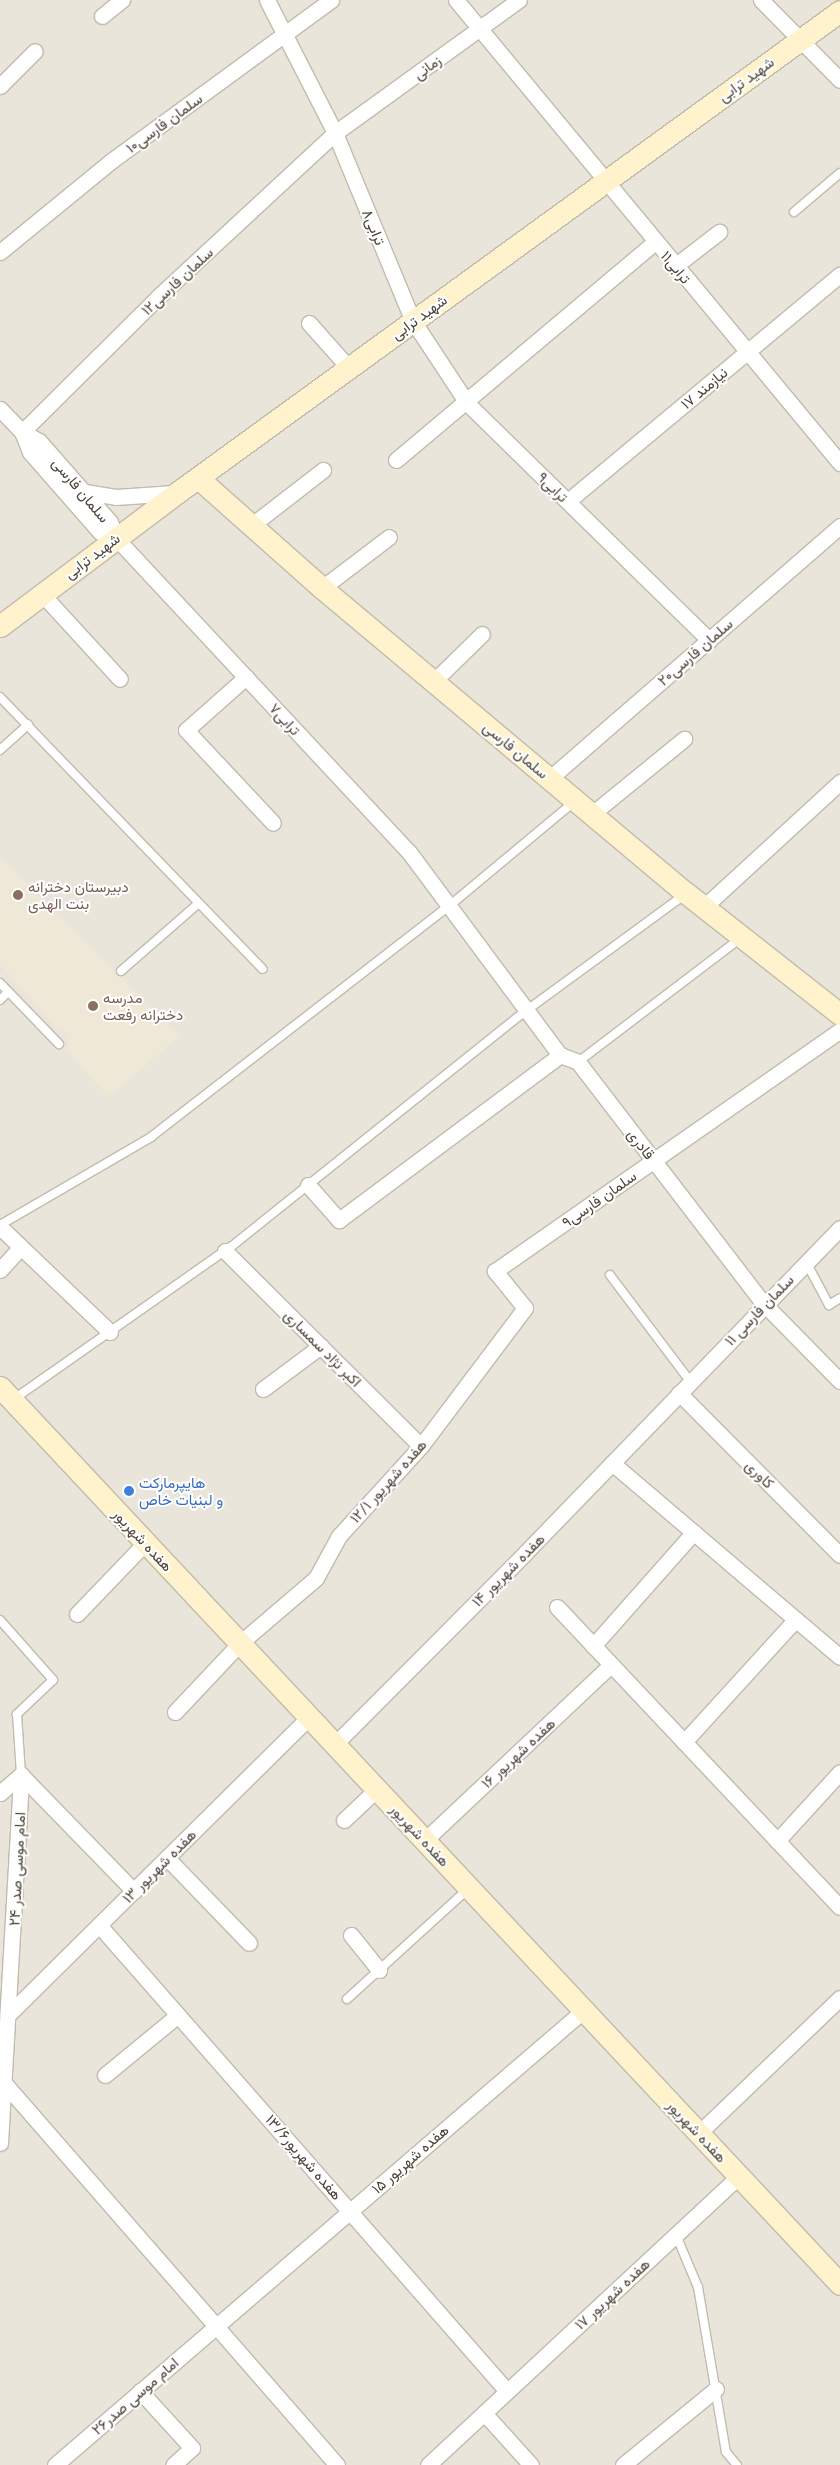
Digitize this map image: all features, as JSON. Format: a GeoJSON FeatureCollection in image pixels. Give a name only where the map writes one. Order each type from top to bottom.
{"type":"FeatureCollection","features":[{"type":"Feature","properties":{"kind":"street"},"geometry":{"type":"LineString","coordinates":[[102,16],[122,0]]}},
{"type":"Feature","properties":{"kind":"street","name":"ترابی۸"},"geometry":{"type":"LineString","coordinates":[[267,0],[335,133],[413,322]]}},
{"type":"Feature","properties":{"kind":"street","name":"سلمان فارسی۱۰"},"geometry":{"type":"LineString","coordinates":[[0,252],[111,161],[331,0]]}},
{"type":"Feature","properties":{"kind":"street","name":"ترابی۱۱"},"geometry":{"type":"LineString","coordinates":[[456,0],[840,463]]}},
{"type":"Feature","properties":{"kind":"street","name":"زمانی"},"geometry":{"type":"LineString","coordinates":[[335,133],[519,0]]}},
{"type":"Feature","properties":{"kind":"street"},"geometry":{"type":"LineString","coordinates":[[761,0],[799,41],[840,80]]}},
{"type":"Feature","properties":{"kind":"street","name":"شهید ترابی"},"geometry":{"type":"LineString","coordinates":[[0,626],[178,492],[840,11]]}},
{"type":"Feature","properties":{"kind":"street"},"geometry":{"type":"LineString","coordinates":[[0,86],[35,51]]}},
{"type":"Feature","properties":{"kind":"street","name":"سلمان فارسی۱۲"},"geometry":{"type":"LineString","coordinates":[[22,432],[159,296],[335,133]]}},
{"type":"Feature","properties":{"kind":"street"},"geometry":{"type":"LineString","coordinates":[[675,266],[719,232]]}},
{"type":"Feature","properties":{"kind":"street"},"geometry":{"type":"LineString","coordinates":[[396,460],[467,403],[655,242]]}},
{"type":"Feature","properties":{"kind":"street","name":"نیازمند ۱۷"},"geometry":{"type":"LineString","coordinates":[[568,501],[840,274]]}},
{"type":"Feature","properties":{"kind":"street","name":"ترابی۹"},"geometry":{"type":"LineString","coordinates":[[413,322],[467,403],[709,640]]}},
{"type":"Feature","properties":{"kind":"street"},"geometry":{"type":"LineString","coordinates":[[309,323],[349,368]]}},
{"type":"Feature","properties":{"kind":"street","name":"سلمان فارسی"},"geometry":{"type":"LineString","coordinates":[[0,409],[22,432],[39,441],[85,492],[110,522],[116,538]]}},
{"type":"Feature","properties":{"kind":"street","name":"سلمان فارسی"},"geometry":{"type":"LineString","coordinates":[[22,432],[30,452],[100,532],[116,538]]}},
{"type":"Feature","properties":{"kind":"street"},"geometry":{"type":"LineString","coordinates":[[252,525],[323,470]]}},
{"type":"Feature","properties":{"kind":"street","name":"سلمان فارسی"},"geometry":{"type":"LineString","coordinates":[[198,478],[322,588],[686,893],[839,1016]]}},
{"type":"Feature","properties":{"kind":"street"},"geometry":{"type":"LineString","coordinates":[[85,492],[147,497],[178,492]]}},
{"type":"Feature","properties":{"kind":"street","name":"سلمان فارسی۲۰"},"geometry":{"type":"LineString","coordinates":[[550,778],[840,526]]}},
{"type":"Feature","properties":{"kind":"street"},"geometry":{"type":"LineString","coordinates":[[322,588],[388,537]]}},
{"type":"Feature","properties":{"kind":"street","name":"ترابی۷"},"geometry":{"type":"LineString","coordinates":[[116,538],[409,852],[448,906]]}},
{"type":"Feature","properties":{"kind":"street"},"geometry":{"type":"LineString","coordinates":[[42,594],[120,679]]}},
{"type":"Feature","properties":{"kind":"street"},"geometry":{"type":"LineString","coordinates":[[434,681],[482,634]]}},
{"type":"Feature","properties":{"kind":"street"},"geometry":{"type":"LineString","coordinates":[[246,677],[186,730],[274,823]]}},
{"type":"Feature","properties":{"kind":"street"},"geometry":{"type":"LineString","coordinates":[[592,814],[684,739]]}},
{"type":"Feature","properties":{"kind":"street"},"geometry":{"type":"LineString","coordinates":[[704,907],[840,782]]}},
{"type":"Feature","properties":{"kind":"street"},"geometry":{"type":"LineString","coordinates":[[448,906],[560,1055],[578,1062]]}},
{"type":"Feature","properties":{"kind":"street","name":"سلمان فارسی۹"},"geometry":{"type":"LineString","coordinates":[[525,1308],[495,1271],[654,1160],[839,1016]]}},
{"type":"Feature","properties":{"kind":"street"},"geometry":{"type":"LineString","coordinates":[[308,1185],[339,1220],[560,1055]]}},
{"type":"Feature","properties":{"kind":"street","name":"قادری"},"geometry":{"type":"LineString","coordinates":[[578,1062],[764,1304],[840,1381]]}},
{"type":"Feature","properties":{"kind":"street"},"geometry":{"type":"LineString","coordinates":[[0,1226],[110,1332]]}},
{"type":"Feature","properties":{"kind":"street","name":"سلمان فارسی ۱۱"},"geometry":{"type":"LineString","coordinates":[[680,1393],[764,1304],[840,1228]]}},
{"type":"Feature","properties":{"kind":"street"},"geometry":{"type":"LineString","coordinates":[[0,1270],[22,1247]]}},
{"type":"Feature","properties":{"kind":"street","name":"اکبر نژاد سمساری"},"geometry":{"type":"LineString","coordinates":[[225,1251],[421,1446]]}},
{"type":"Feature","properties":{"kind":"street","name":"هفده شهریور ۱۲/۱"},"geometry":{"type":"LineString","coordinates":[[175,1712],[240,1643],[316,1578],[339,1536],[421,1446],[525,1308]]}},
{"type":"Feature","properties":{"kind":"street"},"geometry":{"type":"LineString","coordinates":[[263,1389],[321,1346]]}},
{"type":"Feature","properties":{"kind":"street","name":"هفده شهریور"},"geometry":{"type":"LineString","coordinates":[[6,1393],[840,2284]]}},
{"type":"Feature","properties":{"kind":"street","name":"هفده شهریور ۱۴"},"geometry":{"type":"LineString","coordinates":[[335,1744],[680,1393]]}},
{"type":"Feature","properties":{"kind":"street","name":"کاوری"},"geometry":{"type":"LineString","coordinates":[[680,1393],[840,1554]]}},
{"type":"Feature","properties":{"kind":"street"},"geometry":{"type":"LineString","coordinates":[[612,1463],[840,1657]]}},
{"type":"Feature","properties":{"kind":"street"},"geometry":{"type":"LineString","coordinates":[[593,1646],[694,1532]]}},
{"type":"Feature","properties":{"kind":"street"},"geometry":{"type":"LineString","coordinates":[[77,1614],[146,1542]]}},
{"type":"Feature","properties":{"kind":"street"},"geometry":{"type":"LineString","coordinates":[[557,1608],[840,1907]]}},
{"type":"Feature","properties":{"kind":"street"},"geometry":{"type":"LineString","coordinates":[[684,1742],[796,1619]]}},
{"type":"Feature","properties":{"kind":"street","name":"هفده شهریور ۱۶"},"geometry":{"type":"LineString","coordinates":[[425,1840],[611,1665]]}},
{"type":"Feature","properties":{"kind":"street","name":"هفده شهریور ۱۳"},"geometry":{"type":"LineString","coordinates":[[9,2014],[309,1717]]}},
{"type":"Feature","properties":{"kind":"street"},"geometry":{"type":"LineString","coordinates":[[777,1841],[840,1772]]}},
{"type":"Feature","properties":{"kind":"street"},"geometry":{"type":"LineString","coordinates":[[0,1793],[21,1775],[134,1891]]}},
{"type":"Feature","properties":{"kind":"street","name":"امام موسی صدر ۲۴"},"geometry":{"type":"LineString","coordinates":[[0,2143],[9,2014],[21,1775]]}},
{"type":"Feature","properties":{"kind":"street"},"geometry":{"type":"LineString","coordinates":[[344,1820],[377,1789]]}},
{"type":"Feature","properties":{"kind":"street"},"geometry":{"type":"LineString","coordinates":[[167,1858],[249,1942]]}},
{"type":"Feature","properties":{"kind":"street","name":"هفده شهریور۱۳/۶"},"geometry":{"type":"LineString","coordinates":[[99,1925],[507,2391]]}},
{"type":"Feature","properties":{"kind":"street"},"geometry":{"type":"LineString","coordinates":[[351,1935],[379,1970]]}},
{"type":"Feature","properties":{"kind":"street"},"geometry":{"type":"LineString","coordinates":[[699,2133],[840,1998]]}},
{"type":"Feature","properties":{"kind":"street","name":"هفده شهریور ۱۵"},"geometry":{"type":"LineString","coordinates":[[214,2327],[584,2010]]}},
{"type":"Feature","properties":{"kind":"street"},"geometry":{"type":"LineString","coordinates":[[105,2075],[178,2014]]}},
{"type":"Feature","properties":{"kind":"street"},"geometry":{"type":"LineString","coordinates":[[4,2083],[214,2327],[337,2465]]}},
{"type":"Feature","properties":{"kind":"street","name":"هفده شهریور ۱۷"},"geometry":{"type":"LineString","coordinates":[[428,2465],[739,2176]]}},
{"type":"Feature","properties":{"kind":"street","name":"امام موسی صدر۲۶"},"geometry":{"type":"LineString","coordinates":[[55,2465],[214,2327]]}},
{"type":"Feature","properties":{"kind":"street"},"geometry":{"type":"LineString","coordinates":[[623,2465],[716,2389]]}},
{"type":"Feature","properties":{"kind":"street"},"geometry":{"type":"LineString","coordinates":[[140,2391],[192,2448],[173,2465]]}},
{"type":"Feature","properties":{"kind":"street"},"geometry":{"type":"LineString","coordinates":[[484,2413],[531,2465]]}},
{"type":"Feature","properties":{"kind":"lane"},"geometry":{"type":"LineString","coordinates":[[794,212],[840,173]]}},
{"type":"Feature","properties":{"kind":"lane"},"geometry":{"type":"LineString","coordinates":[[0,697],[263,969]]}},
{"type":"Feature","properties":{"kind":"lane"},"geometry":{"type":"LineString","coordinates":[[0,750],[28,725]]}},
{"type":"Feature","properties":{"kind":"lane"},"geometry":{"type":"LineString","coordinates":[[0,1226],[151,1137],[448,906],[576,800]]}},
{"type":"Feature","properties":{"kind":"lane"},"geometry":{"type":"LineString","coordinates":[[6,1393],[110,1332],[225,1251],[527,1010],[686,893]]}},
{"type":"Feature","properties":{"kind":"lane"},"geometry":{"type":"LineString","coordinates":[[121,971],[199,903]]}},
{"type":"Feature","properties":{"kind":"lane"},"geometry":{"type":"LineString","coordinates":[[578,1062],[742,937]]}},
{"type":"Feature","properties":{"kind":"lane"},"geometry":{"type":"LineString","coordinates":[[0,983],[59,1044]]}},
{"type":"Feature","properties":{"kind":"lane"},"geometry":{"type":"LineString","coordinates":[[0,1000],[8,992]]}},
{"type":"Feature","properties":{"kind":"lane"},"geometry":{"type":"LineString","coordinates":[[806,1262],[829,1306],[840,1298]]}},
{"type":"Feature","properties":{"kind":"lane"},"geometry":{"type":"LineString","coordinates":[[610,1275],[690,1381]]}},
{"type":"Feature","properties":{"kind":"lane"},"geometry":{"type":"LineString","coordinates":[[0,1620],[53,1680],[17,1714],[21,1775]]}},
{"type":"Feature","properties":{"kind":"lane"},"geometry":{"type":"LineString","coordinates":[[348,1999],[469,1888]]}},
{"type":"Feature","properties":{"kind":"lane"},"geometry":{"type":"LineString","coordinates":[[676,2234],[698,2287],[726,2452],[737,2465]]}},
{"type":"Feature","properties":{"kind":"shaded area"},"geometry":{"type":"Polygon","coordinates":[[[0,0],[840,0],[840,2465],[0,2465],[0,0]]]}},
{"type":"Feature","properties":{"kind":"shaded area","name":"مدرسه دخترانه رفعت"},"geometry":{"type":"Polygon","coordinates":[[[0,857],[179,1036],[109,1097],[66,1050],[69,1034],[56,1028],[0,964],[0,857]]]}},
{"type":"Feature","properties":{"kind":"place","name":"دبیرستان دخترانه بنت الهدی"},"geometry":{"type":"Point","coordinates":[18,895]}},
{"type":"Feature","properties":{"kind":"place","name":"مدرسه دخترانه رفعت"},"geometry":{"type":"Point","coordinates":[93,1006]}},
{"type":"Feature","properties":{"kind":"place","name":"هایپرمارکت و لبنیات خاص"},"geometry":{"type":"Point","coordinates":[129,1491]}}]}
